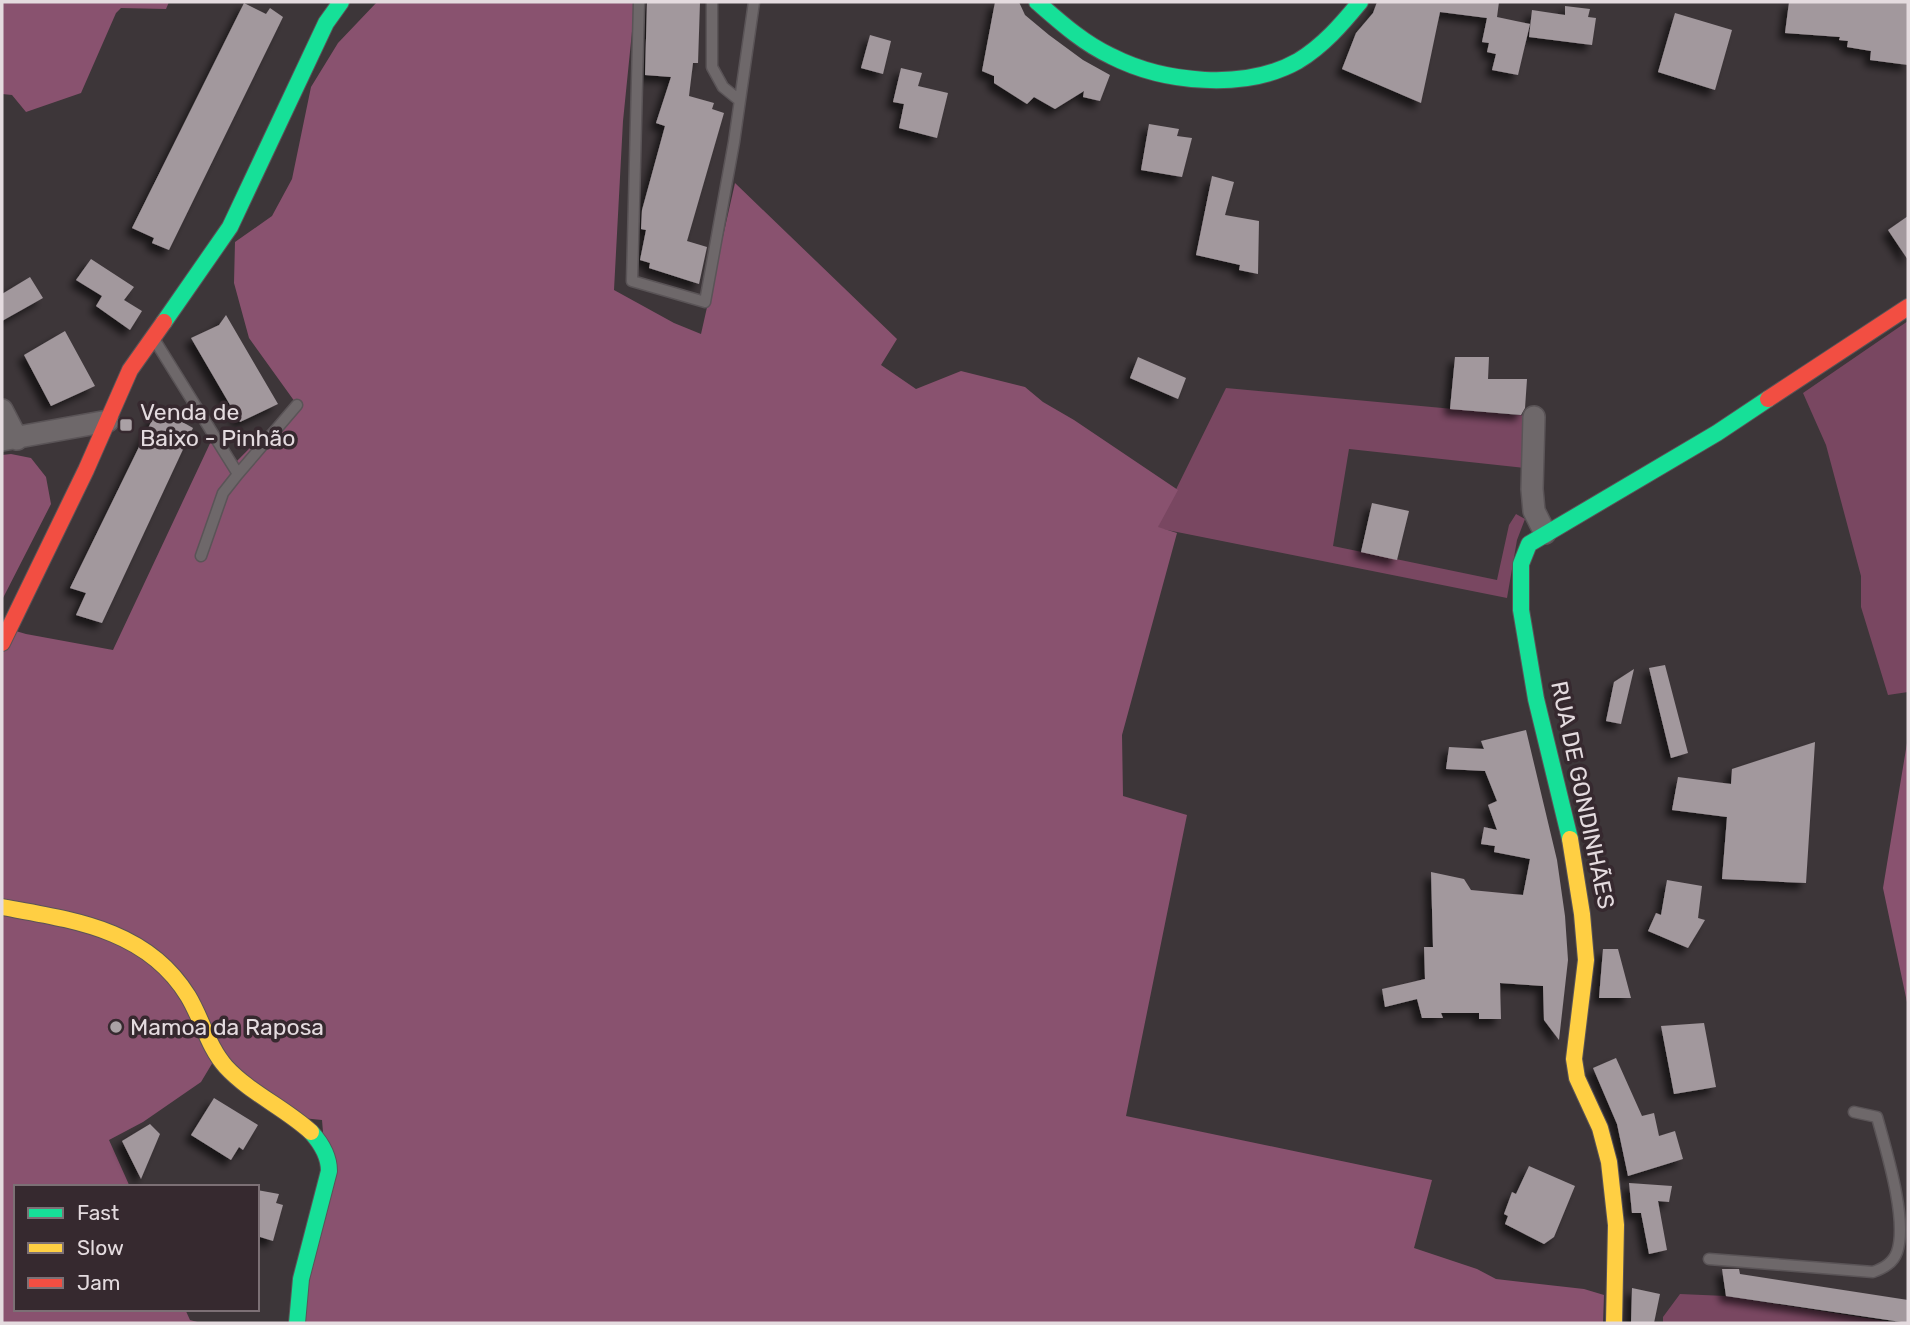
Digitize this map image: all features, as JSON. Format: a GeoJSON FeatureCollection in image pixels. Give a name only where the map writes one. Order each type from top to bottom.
{"type":"FeatureCollection","features":[{"type":"Feature","properties":{"kind":"street"},"geometry":{"type":"LineString","coordinates":[[2,643],[130,370],[230,227],[326,23],[341,2]]}},
{"type":"Feature","properties":{"kind":"street"},"geometry":{"type":"LineString","coordinates":[[1037,2],[1103,52],[1145,69],[1206,81],[1226,82],[1262,76],[1296,62],[1328,39],[1360,2]]}},
{"type":"Feature","properties":{"kind":"street","name":"RUA DE GONDINHÃES"},"geometry":{"type":"LineString","coordinates":[[1614,1323],[1616,1225],[1609,1162],[1600,1128],[1577,1078],[1574,1059],[1586,960],[1582,914],[1569,835],[1535,699],[1521,610],[1521,564],[1529,544],[1545,533],[1717,433],[1908,307]]}},
{"type":"Feature","properties":{"kind":"street"},"geometry":{"type":"LineString","coordinates":[[2,410],[9,440],[108,421]]}},
{"type":"Feature","properties":{"kind":"street"},"geometry":{"type":"LineString","coordinates":[[1534,417],[1534,511],[1545,533]]}},
{"type":"Feature","properties":{"kind":"street"},"geometry":{"type":"LineString","coordinates":[[2,907],[92,925],[134,942],[158,957],[177,978],[227,1068],[302,1125],[322,1145],[329,1163],[327,1181],[304,1270],[297,1323]]}},
{"type":"Feature","properties":{"kind":"lane"},"geometry":{"type":"LineString","coordinates":[[639,2],[632,281],[705,302],[754,2]]}},
{"type":"Feature","properties":{"kind":"lane"},"geometry":{"type":"LineString","coordinates":[[712,2],[712,67],[723,87],[740,100]]}},
{"type":"Feature","properties":{"kind":"lane"},"geometry":{"type":"LineString","coordinates":[[152,336],[239,474]]}},
{"type":"Feature","properties":{"kind":"lane"},"geometry":{"type":"LineString","coordinates":[[201,556],[223,492],[297,405]]}},
{"type":"Feature","properties":{"kind":"lane"},"geometry":{"type":"LineString","coordinates":[[1709,1259],[1873,1272],[1883,1269],[1891,1261],[1896,1253],[1899,1227],[1885,1145],[1877,1118],[1854,1112]]}},
{"type":"Feature","properties":{"kind":"shaded area"},"geometry":{"type":"Polygon","coordinates":[[[2,2],[169,2],[166,9],[121,8],[116,13],[81,93],[26,112],[12,95],[2,94],[2,2]]]}},
{"type":"Feature","properties":{"kind":"shaded area"},"geometry":{"type":"Polygon","coordinates":[[[377,2],[635,2],[623,121],[614,290],[674,323],[701,334],[735,183],[897,339],[881,365],[916,389],[961,371],[1025,387],[1043,402],[1178,490],[1158,527],[1177,533],[1122,735],[1123,796],[1187,815],[1126,1116],[1432,1180],[1414,1248],[1477,1269],[1496,1279],[1584,1289],[1604,1295],[1603,1323],[295,1323],[328,1193],[322,1120],[302,1118],[216,1057],[201,1082],[143,1122],[109,1140],[129,1185],[14,1185],[14,1311],[186,1311],[190,1320],[201,1323],[2,1323],[2,627],[113,650],[213,437],[236,462],[295,402],[249,338],[234,283],[235,242],[272,216],[292,179],[311,87],[338,43],[377,2]]]}},
{"type":"Feature","properties":{"kind":"shaded area"},"geometry":{"type":"Polygon","coordinates":[[[1908,321],[1908,692],[1888,695],[1861,607],[1861,576],[1826,445],[1803,393],[1908,321]]]}},
{"type":"Feature","properties":{"kind":"shaded area"},"geometry":{"type":"Polygon","coordinates":[[[1226,388],[1528,416],[1525,468],[1349,449],[1333,546],[1497,580],[1509,525],[1516,514],[1525,519],[1517,540],[1507,598],[1157,528],[1226,388]]]}},
{"type":"Feature","properties":{"kind":"shaded area"},"geometry":{"type":"Polygon","coordinates":[[[2,455],[31,458],[46,477],[51,504],[2,600],[2,455]]]}},
{"type":"Feature","properties":{"kind":"shaded area"},"geometry":{"type":"Polygon","coordinates":[[[1908,737],[1908,1007],[1883,888],[1908,737]]]}},
{"type":"Feature","properties":{"kind":"shaded area"},"geometry":{"type":"Polygon","coordinates":[[[1680,1294],[1726,1296],[1898,1323],[1663,1323],[1663,1317],[1680,1294]]]}},
{"type":"Feature","properties":{"kind":"building"},"geometry":{"type":"Polygon","coordinates":[[[647,2],[700,2],[698,63],[693,63],[689,96],[714,103],[712,109],[724,113],[687,241],[707,247],[699,284],[649,268],[650,263],[640,260],[646,230],[641,229],[642,210],[665,126],[656,123],[671,77],[645,75],[647,2]]]}},
{"type":"Feature","properties":{"kind":"building"},"geometry":{"type":"Polygon","coordinates":[[[995,2],[1019,2],[1025,15],[1049,35],[1083,60],[1110,75],[1100,101],[1083,97],[1084,91],[1055,109],[1034,97],[1027,104],[994,83],[994,76],[982,71],[995,2]]]}},
{"type":"Feature","properties":{"kind":"building"},"geometry":{"type":"Polygon","coordinates":[[[1377,2],[1499,2],[1497,17],[1530,24],[1518,75],[1492,70],[1496,54],[1487,52],[1489,43],[1482,42],[1487,18],[1440,12],[1421,103],[1342,69],[1356,33],[1373,13],[1377,2]]]}},
{"type":"Feature","properties":{"kind":"building"},"geometry":{"type":"Polygon","coordinates":[[[1789,2],[1908,2],[1908,65],[1870,60],[1871,51],[1847,47],[1848,41],[1839,40],[1840,37],[1785,33],[1789,2]]]}},
{"type":"Feature","properties":{"kind":"building"},"geometry":{"type":"Polygon","coordinates":[[[244,3],[266,14],[270,8],[283,17],[169,250],[152,243],[154,238],[132,228],[244,3]]]}},
{"type":"Feature","properties":{"kind":"building"},"geometry":{"type":"Polygon","coordinates":[[[1565,6],[1590,9],[1588,17],[1596,18],[1592,45],[1529,37],[1532,10],[1565,15],[1565,6]]]}},
{"type":"Feature","properties":{"kind":"building"},"geometry":{"type":"Polygon","coordinates":[[[1675,13],[1732,30],[1715,90],[1658,72],[1675,13]]]}},
{"type":"Feature","properties":{"kind":"building"},"geometry":{"type":"Polygon","coordinates":[[[870,35],[891,41],[883,74],[861,68],[870,35]]]}},
{"type":"Feature","properties":{"kind":"building"},"geometry":{"type":"Polygon","coordinates":[[[901,68],[922,73],[918,86],[948,93],[937,138],[899,128],[904,104],[893,102],[901,68]]]}},
{"type":"Feature","properties":{"kind":"building"},"geometry":{"type":"Polygon","coordinates":[[[1149,124],[1179,129],[1177,136],[1192,138],[1182,177],[1141,170],[1149,124]]]}},
{"type":"Feature","properties":{"kind":"building"},"geometry":{"type":"Polygon","coordinates":[[[1212,176],[1234,182],[1225,215],[1259,221],[1258,274],[1239,270],[1240,265],[1196,255],[1212,176]]]}},
{"type":"Feature","properties":{"kind":"building"},"geometry":{"type":"Polygon","coordinates":[[[1908,216],[1908,260],[1888,230],[1908,216]]]}},
{"type":"Feature","properties":{"kind":"building"},"geometry":{"type":"Polygon","coordinates":[[[91,259],[134,287],[124,300],[142,311],[130,330],[96,306],[102,296],[76,280],[91,259]]]}},
{"type":"Feature","properties":{"kind":"building"},"geometry":{"type":"Polygon","coordinates":[[[30,277],[43,298],[2,321],[2,294],[30,277]]]}},
{"type":"Feature","properties":{"kind":"building"},"geometry":{"type":"Polygon","coordinates":[[[226,315],[278,404],[240,422],[191,338],[219,325],[226,315]]]}},
{"type":"Feature","properties":{"kind":"building"},"geometry":{"type":"Polygon","coordinates":[[[65,331],[95,386],[51,406],[24,355],[65,331]]]}},
{"type":"Feature","properties":{"kind":"building"},"geometry":{"type":"Polygon","coordinates":[[[1138,357],[1186,378],[1178,399],[1130,378],[1138,357]]]}},
{"type":"Feature","properties":{"kind":"building"},"geometry":{"type":"Polygon","coordinates":[[[1455,357],[1489,357],[1488,379],[1527,379],[1525,408],[1521,415],[1450,409],[1455,357]]]}},
{"type":"Feature","properties":{"kind":"building"},"geometry":{"type":"Polygon","coordinates":[[[158,408],[193,428],[102,623],[76,615],[86,593],[70,588],[158,408]]]}},
{"type":"Feature","properties":{"kind":"building"},"geometry":{"type":"Polygon","coordinates":[[[1372,503],[1409,511],[1397,560],[1361,552],[1372,503]]]}},
{"type":"Feature","properties":{"kind":"building"},"geometry":{"type":"Polygon","coordinates":[[[1665,665],[1688,753],[1671,758],[1649,668],[1665,665]]]}},
{"type":"Feature","properties":{"kind":"building"},"geometry":{"type":"Polygon","coordinates":[[[1634,669],[1621,724],[1606,721],[1614,682],[1634,669]]]}},
{"type":"Feature","properties":{"kind":"building"},"geometry":{"type":"Polygon","coordinates":[[[1526,730],[1557,860],[1565,916],[1568,960],[1559,1040],[1544,1020],[1543,986],[1500,983],[1501,1019],[1479,1019],[1479,1013],[1441,1013],[1443,1018],[1422,1018],[1417,999],[1385,1007],[1382,989],[1425,979],[1424,947],[1433,947],[1431,872],[1464,879],[1471,890],[1523,895],[1530,859],[1494,852],[1495,846],[1481,844],[1484,827],[1497,830],[1488,805],[1497,801],[1485,771],[1446,769],[1449,747],[1484,749],[1481,741],[1526,730]]]}},
{"type":"Feature","properties":{"kind":"building"},"geometry":{"type":"Polygon","coordinates":[[[1815,742],[1806,883],[1722,879],[1727,817],[1672,810],[1678,777],[1731,784],[1732,769],[1815,742]]]}},
{"type":"Feature","properties":{"kind":"building"},"geometry":{"type":"Polygon","coordinates":[[[1667,880],[1702,886],[1698,918],[1705,920],[1688,948],[1648,931],[1656,913],[1661,915],[1667,880]]]}},
{"type":"Feature","properties":{"kind":"building"},"geometry":{"type":"Polygon","coordinates":[[[1603,949],[1618,949],[1631,998],[1599,998],[1603,949]]]}},
{"type":"Feature","properties":{"kind":"building"},"geometry":{"type":"Polygon","coordinates":[[[1704,1023],[1716,1087],[1674,1094],[1661,1026],[1704,1023]]]}},
{"type":"Feature","properties":{"kind":"building"},"geometry":{"type":"Polygon","coordinates":[[[1616,1058],[1642,1116],[1654,1113],[1659,1136],[1675,1131],[1683,1159],[1628,1176],[1617,1124],[1593,1068],[1616,1058]]]}},
{"type":"Feature","properties":{"kind":"building"},"geometry":{"type":"Polygon","coordinates":[[[214,1098],[258,1125],[243,1150],[239,1147],[231,1160],[191,1135],[214,1098]]]}},
{"type":"Feature","properties":{"kind":"building"},"geometry":{"type":"Polygon","coordinates":[[[150,1124],[160,1134],[141,1179],[122,1141],[150,1124]]]}},
{"type":"Feature","properties":{"kind":"building"},"geometry":{"type":"Polygon","coordinates":[[[1529,1166],[1575,1186],[1554,1237],[1544,1244],[1505,1224],[1508,1216],[1504,1214],[1512,1192],[1516,1194],[1529,1166]]]}},
{"type":"Feature","properties":{"kind":"building"},"geometry":{"type":"Polygon","coordinates":[[[1629,1183],[1672,1186],[1669,1202],[1658,1201],[1667,1250],[1649,1254],[1641,1213],[1632,1213],[1629,1183]]]}},
{"type":"Feature","properties":{"kind":"building"},"geometry":{"type":"Polygon","coordinates":[[[259,1190],[279,1194],[276,1203],[283,1205],[273,1241],[259,1237],[259,1190]]]}},
{"type":"Feature","properties":{"kind":"building"},"geometry":{"type":"Polygon","coordinates":[[[1722,1269],[1739,1269],[1740,1274],[1908,1300],[1908,1323],[1726,1296],[1722,1269]]]}},
{"type":"Feature","properties":{"kind":"building"},"geometry":{"type":"Polygon","coordinates":[[[1632,1288],[1660,1294],[1654,1323],[1631,1323],[1632,1288]]]}},
{"type":"Feature","properties":{"kind":"traffic: fast"},"geometry":{"type":"LineString","coordinates":[[164,322],[230,227],[326,23],[341,2]]}},
{"type":"Feature","properties":{"kind":"traffic: fast"},"geometry":{"type":"LineString","coordinates":[[1037,2],[1081,38],[1111,56],[1155,72],[1204,80],[1254,77],[1277,71],[1298,61],[1324,42],[1360,2]]}},
{"type":"Feature","properties":{"kind":"traffic: fast"},"geometry":{"type":"LineString","coordinates":[[1570,839],[1536,699],[1521,610],[1521,564],[1529,544],[1717,433],[1768,399]]}},
{"type":"Feature","properties":{"kind":"traffic: fast"},"geometry":{"type":"LineString","coordinates":[[297,1323],[301,1279],[329,1171],[324,1150],[311,1132]]}},
{"type":"Feature","properties":{"kind":"traffic: slow"},"geometry":{"type":"LineString","coordinates":[[1570,839],[1586,960],[1574,1059],[1577,1078],[1600,1128],[1609,1162],[1616,1225],[1614,1323]]}},
{"type":"Feature","properties":{"kind":"traffic: slow"},"geometry":{"type":"LineString","coordinates":[[2,907],[55,917],[106,931],[152,956],[171,973],[188,996],[214,1051],[226,1067],[246,1085],[311,1132]]}},
{"type":"Feature","properties":{"kind":"traffic: jam"},"geometry":{"type":"LineString","coordinates":[[1768,399],[1908,307]]}},
{"type":"Feature","properties":{"kind":"traffic: jam"},"geometry":{"type":"LineString","coordinates":[[2,643],[86,470],[130,370],[164,322]]}},
{"type":"Feature","properties":{"kind":"place","name":"Venda de Baixo - Pinhão"},"geometry":{"type":"Point","coordinates":[126,425]}},
{"type":"Feature","properties":{"kind":"place","name":"Mamoa da Raposa"},"geometry":{"type":"Point","coordinates":[116,1027]}}]}
